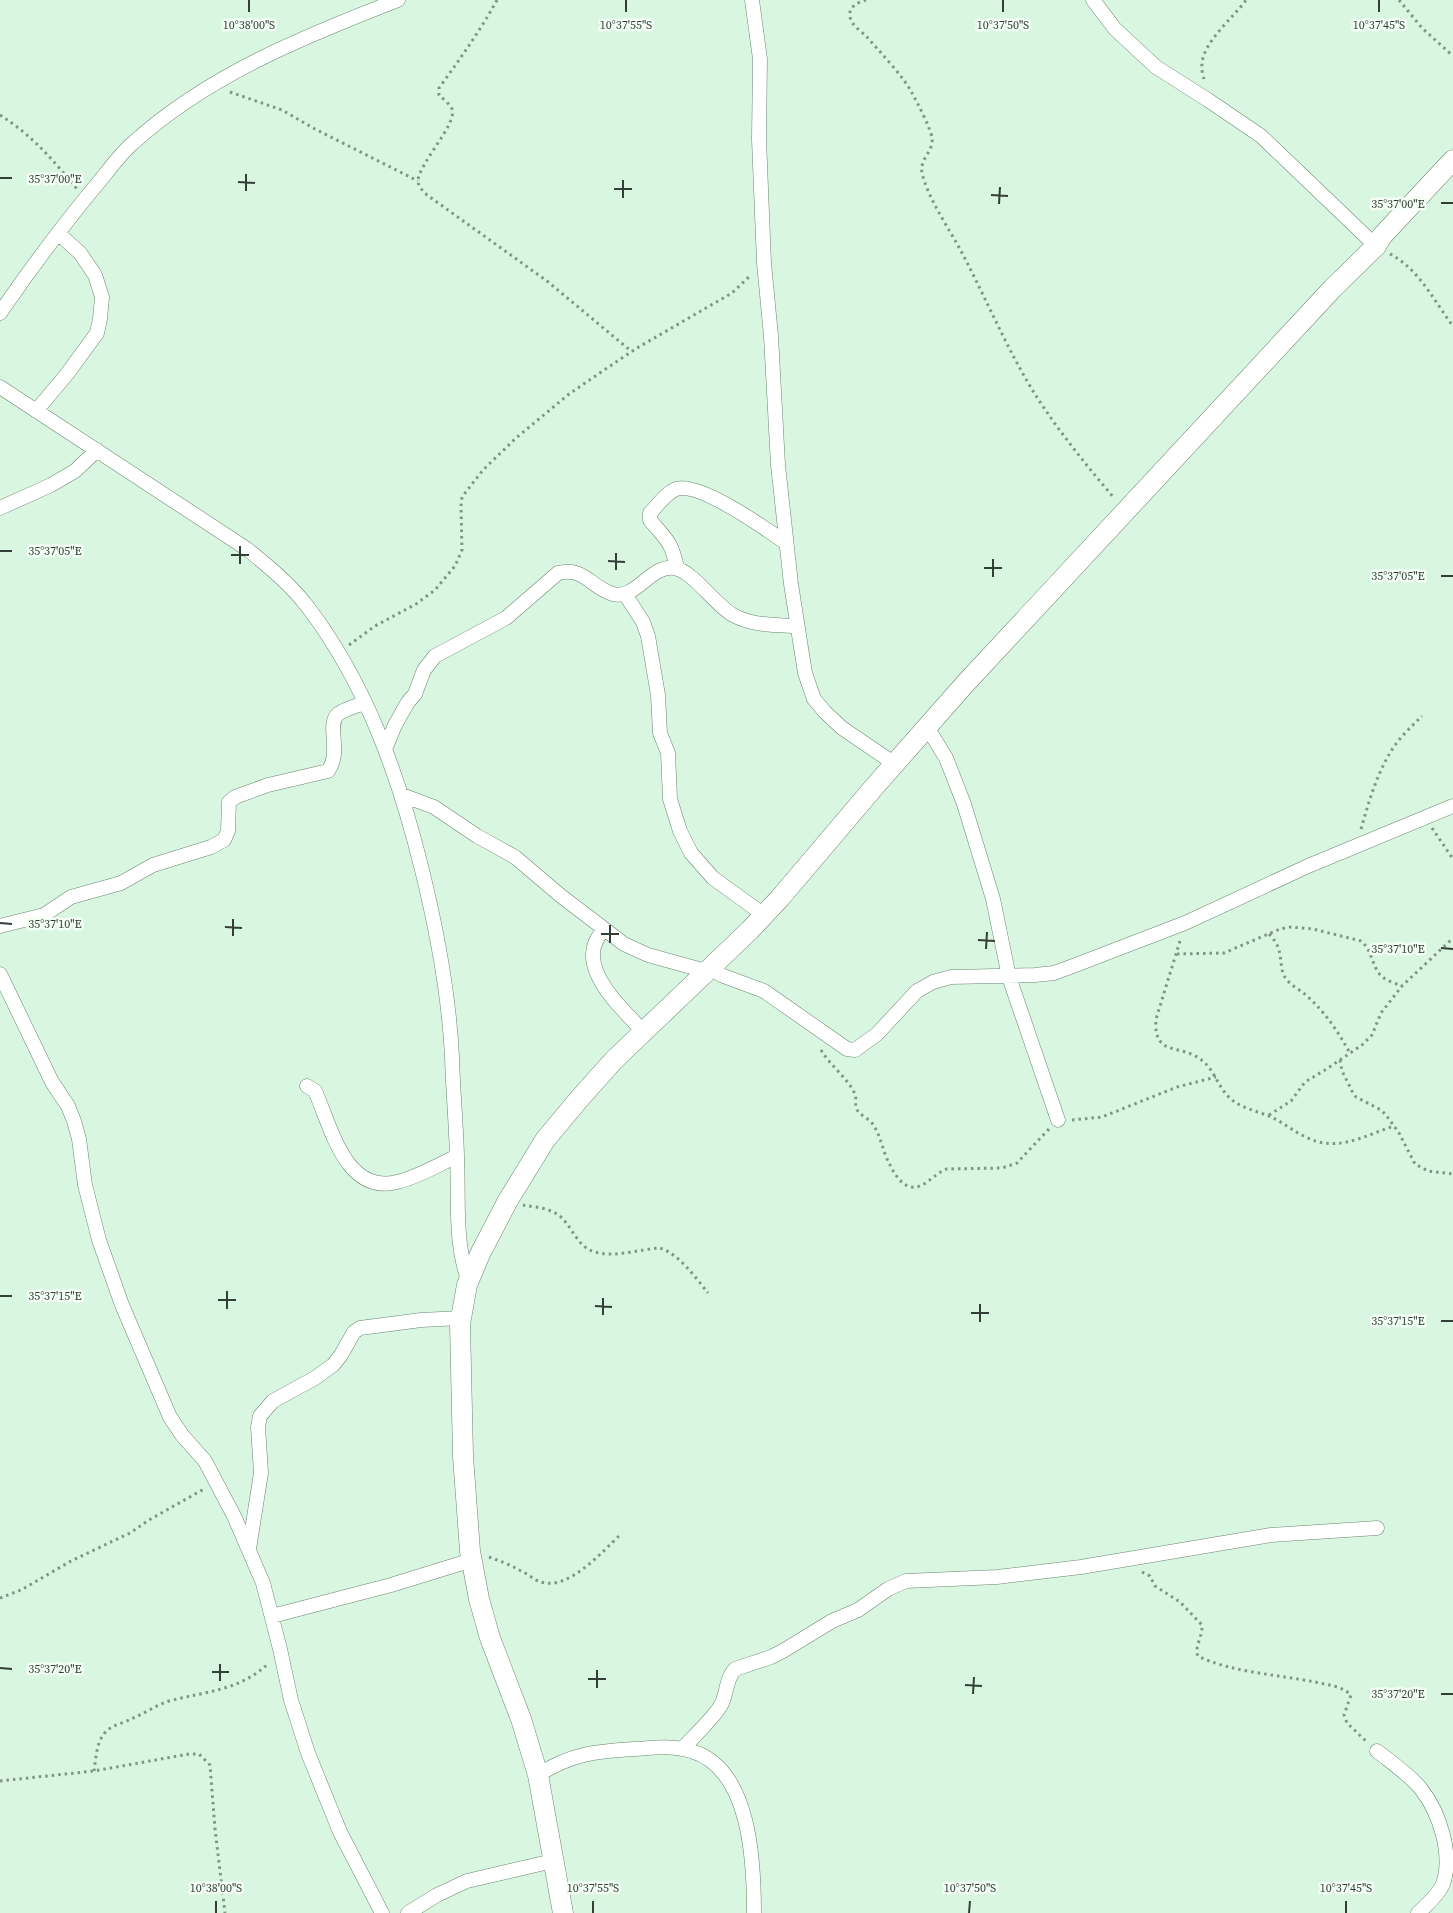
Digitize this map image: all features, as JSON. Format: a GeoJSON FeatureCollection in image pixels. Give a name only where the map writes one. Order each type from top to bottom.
{"type":"FeatureCollection","features":[{"type":"Feature","properties":{"kind":"street"},"geometry":{"type":"LineString","coordinates":[[0,313],[38,257],[131,144],[183,102],[230,74],[340,22],[398,0]]}},
{"type":"Feature","properties":{"kind":"street"},"geometry":{"type":"LineString","coordinates":[[752,0],[760,59],[759,139],[764,263],[771,336],[778,465],[786,543],[805,673],[814,699],[824,712],[842,728],[895,764]]}},
{"type":"Feature","properties":{"kind":"street"},"geometry":{"type":"LineString","coordinates":[[1093,0],[1115,29],[1156,68],[1261,136],[1376,246]]}},
{"type":"Feature","properties":{"kind":"street"},"geometry":{"type":"LineString","coordinates":[[563,1913],[538,1775],[521,1718],[490,1638],[479,1599],[471,1556],[463,1456],[461,1318],[468,1282],[480,1254],[507,1202],[545,1140],[608,1066],[764,915],[927,727],[1333,288],[1376,246],[1382,236],[1453,160]]}},
{"type":"Feature","properties":{"kind":"street"},"geometry":{"type":"LineString","coordinates":[[36,411],[67,374],[96,333],[100,319],[102,297],[95,275],[80,253],[58,233]]}},
{"type":"Feature","properties":{"kind":"street"},"geometry":{"type":"LineString","coordinates":[[0,387],[246,549],[275,572],[306,605],[338,652],[375,723],[402,795],[429,900],[443,965],[451,1046],[458,1156],[460,1250],[468,1282]]}},
{"type":"Feature","properties":{"kind":"street"},"geometry":{"type":"LineString","coordinates":[[0,508],[51,485],[75,471],[97,450]]}},
{"type":"Feature","properties":{"kind":"street"},"geometry":{"type":"LineString","coordinates":[[677,568],[672,546],[650,520],[649,516],[650,512],[669,493],[677,489],[694,489],[704,493],[748,517],[786,543]]}},
{"type":"Feature","properties":{"kind":"street"},"geometry":{"type":"LineString","coordinates":[[385,748],[395,725],[414,694],[424,670],[435,656],[506,618],[558,573],[566,571],[575,572],[586,577],[603,590],[614,594],[624,594],[664,568],[677,568],[690,577],[718,605],[732,615],[756,623],[797,626]]}},
{"type":"Feature","properties":{"kind":"street"},"geometry":{"type":"LineString","coordinates":[[624,594],[643,622],[648,636],[658,695],[660,733],[668,753],[670,799],[682,836],[690,853],[713,878],[764,915]]}},
{"type":"Feature","properties":{"kind":"street"},"geometry":{"type":"LineString","coordinates":[[0,926],[44,915],[71,896],[120,883],[153,865],[211,848],[224,840],[228,831],[229,802],[235,797],[268,785],[328,771],[334,763],[333,721],[338,714],[364,703]]}},
{"type":"Feature","properties":{"kind":"street"},"geometry":{"type":"LineString","coordinates":[[927,727],[946,758],[964,804],[994,899],[1009,977],[1058,1120]]}},
{"type":"Feature","properties":{"kind":"street"},"geometry":{"type":"LineString","coordinates":[[402,795],[421,800],[434,807],[477,836],[515,857],[624,944],[648,955],[708,969],[764,991],[851,1051],[859,1049],[877,1034],[917,991],[934,982],[951,977],[1009,977],[1054,973],[1185,924],[1244,895],[1355,846],[1453,806]]}},
{"type":"Feature","properties":{"kind":"street"},"geometry":{"type":"LineString","coordinates":[[604,929],[595,944],[593,953],[594,963],[600,978],[617,1004],[643,1031]]}},
{"type":"Feature","properties":{"kind":"street"},"geometry":{"type":"LineString","coordinates":[[0,974],[52,1082],[68,1106],[74,1121],[79,1139],[85,1185],[99,1240],[126,1314],[170,1417],[182,1435],[205,1461],[249,1549],[263,1583],[291,1700],[308,1753],[340,1832],[382,1913]]}},
{"type":"Feature","properties":{"kind":"street"},"geometry":{"type":"LineString","coordinates":[[307,1086],[315,1091],[343,1158],[356,1173],[368,1180],[385,1184],[397,1182],[421,1174],[458,1156]]}},
{"type":"Feature","properties":{"kind":"street"},"geometry":{"type":"LineString","coordinates":[[249,1549],[261,1473],[258,1427],[260,1416],[265,1409],[273,1401],[315,1378],[333,1365],[342,1355],[354,1332],[360,1328],[421,1320],[461,1318]]}},
{"type":"Feature","properties":{"kind":"street"},"geometry":{"type":"LineString","coordinates":[[682,1749],[717,1711],[728,1682],[735,1670],[771,1658],[820,1628],[858,1610],[896,1584],[916,1580],[988,1578],[1271,1535],[1377,1528]]}},
{"type":"Feature","properties":{"kind":"street"},"geometry":{"type":"LineString","coordinates":[[272,1616],[391,1585],[471,1556]]}},
{"type":"Feature","properties":{"kind":"street"},"geometry":{"type":"LineString","coordinates":[[538,1775],[555,1763],[602,1750],[669,1747],[692,1751],[707,1758],[718,1767],[732,1785],[742,1806],[748,1828],[751,1852],[754,1913]]}},
{"type":"Feature","properties":{"kind":"street"},"geometry":{"type":"LineString","coordinates":[[1377,1752],[1403,1771],[1421,1789],[1430,1803],[1445,1836],[1448,1864],[1443,1884],[1418,1913]]}},
{"type":"Feature","properties":{"kind":"street"},"geometry":{"type":"LineString","coordinates":[[408,1913],[437,1895],[467,1881],[553,1861]]}},
{"type":"Feature","properties":{"kind":"path"},"geometry":{"type":"LineString","coordinates":[[497,0],[453,71],[439,88],[439,95],[452,108],[453,114],[421,171],[418,182],[426,195],[547,281],[631,351]]}},
{"type":"Feature","properties":{"kind":"path"},"geometry":{"type":"LineString","coordinates":[[866,0],[855,4],[850,11],[850,18],[854,26],[866,36],[912,92],[928,126],[932,139],[931,147],[921,164],[922,175],[932,199],[961,251],[1000,332],[1038,398],[1075,453],[1126,511]]}},
{"type":"Feature","properties":{"kind":"path"},"geometry":{"type":"LineString","coordinates":[[1208,100],[1202,64],[1204,55],[1210,44],[1246,0]]}},
{"type":"Feature","properties":{"kind":"path"},"geometry":{"type":"LineString","coordinates":[[1398,0],[1422,28],[1453,56]]}},
{"type":"Feature","properties":{"kind":"path"},"geometry":{"type":"LineString","coordinates":[[210,85],[282,110],[418,182]]}},
{"type":"Feature","properties":{"kind":"path"},"geometry":{"type":"LineString","coordinates":[[0,115],[22,130],[49,155],[85,198]]}},
{"type":"Feature","properties":{"kind":"path"},"geometry":{"type":"LineString","coordinates":[[1376,246],[1401,260],[1427,288],[1453,326]]}},
{"type":"Feature","properties":{"kind":"path"},"geometry":{"type":"LineString","coordinates":[[338,652],[374,626],[416,604],[434,590],[455,566],[462,550],[462,497],[483,470],[516,438],[569,394],[631,351],[732,293],[764,263]]}},
{"type":"Feature","properties":{"kind":"path"},"geometry":{"type":"LineString","coordinates":[[1355,846],[1373,788],[1393,749],[1422,716]]}},
{"type":"Feature","properties":{"kind":"path"},"geometry":{"type":"LineString","coordinates":[[1426,817],[1453,859]]}},
{"type":"Feature","properties":{"kind":"path"},"geometry":{"type":"LineString","coordinates":[[1185,924],[1156,1019],[1155,1031],[1158,1040],[1163,1045],[1204,1062],[1232,1100],[1242,1106],[1268,1115],[1304,1137],[1327,1144],[1339,1145],[1394,1126]]}},
{"type":"Feature","properties":{"kind":"path"},"geometry":{"type":"LineString","coordinates":[[1177,954],[1224,953],[1280,929],[1299,927],[1361,941],[1366,945],[1378,972],[1383,977],[1402,986]]}},
{"type":"Feature","properties":{"kind":"path"},"geometry":{"type":"LineString","coordinates":[[1270,934],[1279,947],[1286,980],[1319,1008],[1336,1028],[1350,1053]]}},
{"type":"Feature","properties":{"kind":"path"},"geometry":{"type":"LineString","coordinates":[[1268,1115],[1292,1101],[1305,1082],[1362,1045],[1372,1035],[1381,1013],[1402,986],[1453,938]]}},
{"type":"Feature","properties":{"kind":"path"},"geometry":{"type":"LineString","coordinates":[[818,1046],[830,1065],[855,1092],[856,1107],[860,1114],[875,1129],[883,1150],[898,1178],[907,1186],[912,1187],[920,1186],[938,1171],[947,1169],[976,1170],[1002,1168],[1017,1163],[1058,1120],[1078,1121],[1102,1117],[1177,1087],[1216,1078]]}},
{"type":"Feature","properties":{"kind":"path"},"geometry":{"type":"LineString","coordinates":[[1340,1060],[1342,1071],[1352,1091],[1363,1101],[1381,1110],[1394,1126],[1418,1166],[1436,1172],[1453,1174]]}},
{"type":"Feature","properties":{"kind":"path"},"geometry":{"type":"LineString","coordinates":[[507,1202],[556,1213],[567,1222],[585,1247],[595,1252],[617,1253],[660,1248],[667,1250],[694,1275],[708,1293]]}},
{"type":"Feature","properties":{"kind":"path"},"geometry":{"type":"LineString","coordinates":[[0,1598],[21,1590],[71,1561],[130,1532],[216,1482]]}},
{"type":"Feature","properties":{"kind":"path"},"geometry":{"type":"LineString","coordinates":[[471,1556],[520,1570],[540,1582],[550,1584],[562,1583],[598,1556],[620,1535]]}},
{"type":"Feature","properties":{"kind":"path"},"geometry":{"type":"LineString","coordinates":[[1116,1560],[1150,1576],[1155,1586],[1180,1602],[1191,1616],[1200,1622],[1203,1629],[1196,1651],[1198,1656],[1227,1667],[1346,1690],[1351,1695],[1344,1715],[1347,1723],[1377,1752]]}},
{"type":"Feature","properties":{"kind":"path"},"geometry":{"type":"LineString","coordinates":[[94,1771],[97,1747],[104,1733],[113,1726],[167,1702],[210,1693],[238,1684],[257,1674],[280,1649]]}},
{"type":"Feature","properties":{"kind":"path"},"geometry":{"type":"LineString","coordinates":[[0,1781],[94,1771],[189,1754],[199,1754],[210,1765],[225,1913]]}}]}
